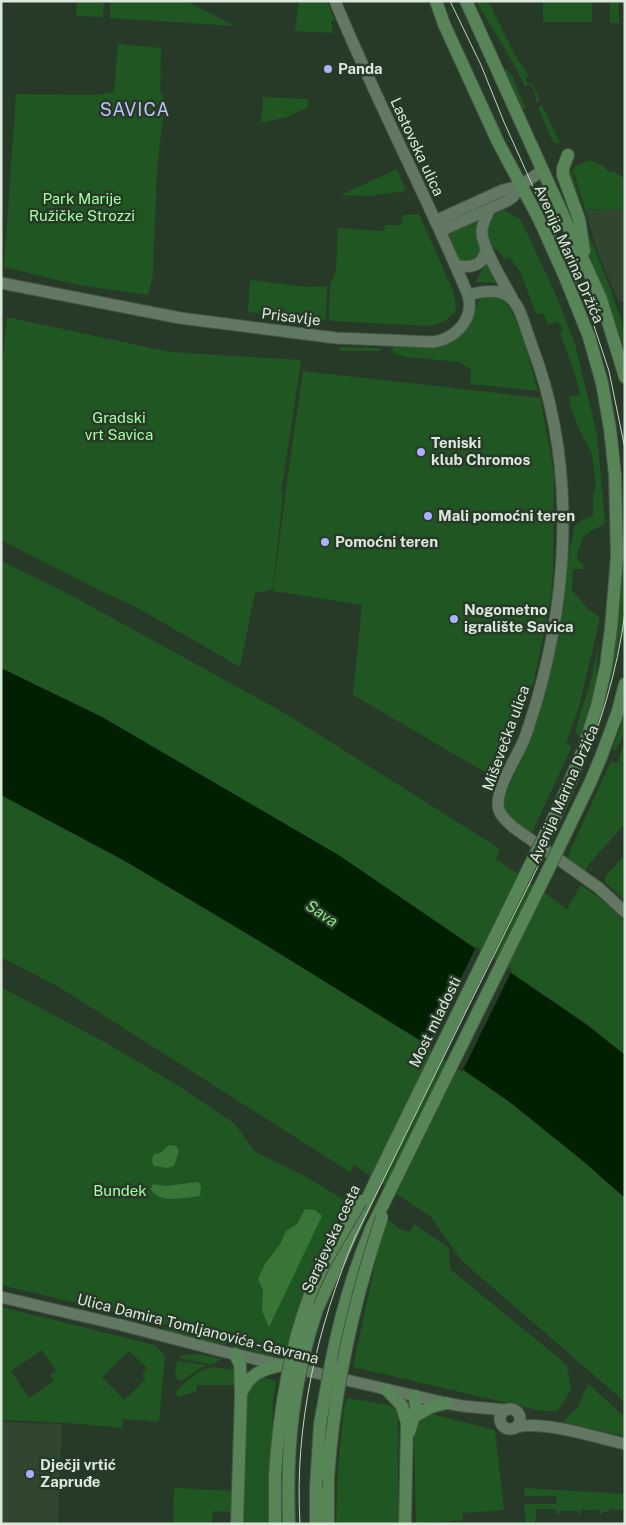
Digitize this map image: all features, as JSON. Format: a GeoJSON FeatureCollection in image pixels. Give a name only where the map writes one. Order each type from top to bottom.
{"type":"FeatureCollection","features":[{"type":"Feature","properties":{"kind":"main road"},"geometry":{"type":"LineString","coordinates":[[429,1],[444,24]]}},
{"type":"Feature","properties":{"kind":"main road","name":"Avenija Marina Držića"},"geometry":{"type":"LineString","coordinates":[[436,1],[444,24],[494,133],[520,186],[539,219],[578,307],[602,383],[613,451],[617,546],[612,628],[601,692],[583,750],[524,878]]}},
{"type":"Feature","properties":{"kind":"main road","name":"Avenija Marina Držića"},"geometry":{"type":"LineString","coordinates":[[466,1],[604,307],[625,377]]}},
{"type":"Feature","properties":{"kind":"main road"},"geometry":{"type":"LineString","coordinates":[[568,155],[562,175],[579,219],[586,266]]}},
{"type":"Feature","properties":{"kind":"main road","name":"Avenija Marina Držića"},"geometry":{"type":"LineString","coordinates":[[380,1215],[590,784],[618,711],[625,684]]}},
{"type":"Feature","properties":{"kind":"main road","name":"Most mladosti"},"geometry":{"type":"LineString","coordinates":[[376,1180],[524,878]]}},
{"type":"Feature","properties":{"kind":"main road","name":"Sarajevska cesta"},"geometry":{"type":"LineString","coordinates":[[275,1524],[277,1440],[283,1395],[292,1351],[310,1295],[324,1266],[376,1180]]}},
{"type":"Feature","properties":{"kind":"main road","name":"Sarajevska cesta"},"geometry":{"type":"LineString","coordinates":[[289,1524],[287,1476],[289,1444],[294,1400],[303,1355],[324,1292],[363,1203]]}},
{"type":"Feature","properties":{"kind":"main road"},"geometry":{"type":"LineString","coordinates":[[328,1524],[328,1478],[333,1423],[341,1371],[380,1215]]}},
{"type":"Feature","properties":{"kind":"main road"},"geometry":{"type":"LineString","coordinates":[[316,1524],[320,1424],[335,1339],[351,1282],[365,1244],[380,1215]]}},
{"type":"Feature","properties":{"kind":"main road"},"geometry":{"type":"LineString","coordinates":[[235,1354],[240,1364],[241,1394],[237,1524]]}},
{"type":"Feature","properties":{"kind":"main road"},"geometry":{"type":"LineString","coordinates":[[241,1394],[248,1381],[256,1373],[270,1367],[282,1365]]}},
{"type":"Feature","properties":{"kind":"main road"},"geometry":{"type":"LineString","coordinates":[[387,1390],[400,1402],[410,1416]]}},
{"type":"Feature","properties":{"kind":"main road"},"geometry":{"type":"LineString","coordinates":[[405,1524],[408,1434],[410,1416],[416,1404],[415,1396]]}},
{"type":"Feature","properties":{"kind":"main road"},"geometry":{"type":"LineString","coordinates":[[410,1416],[427,1408],[446,1403]]}},
{"type":"Feature","properties":{"kind":"street","name":"Lastovska ulica"},"geometry":{"type":"LineString","coordinates":[[335,1],[373,90],[437,226]]}},
{"type":"Feature","properties":{"kind":"street","name":"Lastovska ulica"},"geometry":{"type":"LineString","coordinates":[[437,226],[490,208],[513,197],[520,186],[542,170]]}},
{"type":"Feature","properties":{"kind":"street","name":"Lastovska ulica"},"geometry":{"type":"LineString","coordinates":[[437,226],[503,190],[520,186]]}},
{"type":"Feature","properties":{"kind":"street"},"geometry":{"type":"LineString","coordinates":[[490,208],[482,228],[482,236],[486,249],[512,299]]}},
{"type":"Feature","properties":{"kind":"street","name":"Prisavlje"},"geometry":{"type":"LineString","coordinates":[[1,283],[180,318],[336,338],[427,342],[446,339],[458,331],[466,319],[470,305],[468,295],[437,226]]}},
{"type":"Feature","properties":{"kind":"street"},"geometry":{"type":"LineString","coordinates":[[455,265],[468,267],[477,265],[484,258],[486,249]]}},
{"type":"Feature","properties":{"kind":"street"},"geometry":{"type":"LineString","coordinates":[[468,295],[494,290],[506,293],[512,299]]}},
{"type":"Feature","properties":{"kind":"street","name":"Miševečka ulica"},"geometry":{"type":"LineString","coordinates":[[512,299],[536,356],[549,406],[560,465],[563,536],[557,609],[550,650],[527,731],[499,795],[499,811],[513,827],[599,888],[625,912]]}},
{"type":"Feature","properties":{"kind":"street","name":"Ulica Damira Tomljanovića - Gavrana"},"geometry":{"type":"LineString","coordinates":[[1,1297],[387,1390],[462,1406]]}},
{"type":"Feature","properties":{"kind":"street"},"geometry":{"type":"LineString","coordinates":[[462,1406],[504,1410],[511,1408],[529,1418],[555,1428]]}},
{"type":"Feature","properties":{"kind":"street"},"geometry":{"type":"LineString","coordinates":[[462,1406],[494,1418],[511,1430],[528,1425],[555,1428],[625,1444]]}},
{"type":"Feature","properties":{"kind":"street"},"geometry":{"type":"LineString","coordinates":[[501,1423],[500,1416],[504,1410]]}},
{"type":"Feature","properties":{"kind":"street"},"geometry":{"type":"LineString","coordinates":[[517,1427],[521,1418],[518,1411]]}},
{"type":"Feature","properties":{"kind":"shaded area"},"geometry":{"type":"Polygon","coordinates":[[[585,209],[625,210],[625,302],[619,302],[598,253],[585,209]]]}},
{"type":"Feature","properties":{"kind":"shaded area","name":"Dječji vrtić Zapruđe"},"geometry":{"type":"Polygon","coordinates":[[[1,1422],[62,1424],[58,1524],[1,1524],[1,1422]]]}},
{"type":"Feature","properties":{"kind":"green space"},"geometry":{"type":"Polygon","coordinates":[[[77,1],[104,1],[103,17],[76,16],[77,1]]]}},
{"type":"Feature","properties":{"kind":"green space"},"geometry":{"type":"Polygon","coordinates":[[[110,1],[186,1],[235,26],[110,18],[110,1]]]}},
{"type":"Feature","properties":{"kind":"green space"},"geometry":{"type":"Polygon","coordinates":[[[299,1],[327,1],[335,21],[331,22],[333,33],[295,31],[299,1]]]}},
{"type":"Feature","properties":{"kind":"green space"},"geometry":{"type":"Polygon","coordinates":[[[476,1],[488,1],[516,57],[529,76],[525,78],[528,84],[532,83],[540,100],[535,103],[536,97],[531,85],[525,86],[476,1]]]}},
{"type":"Feature","properties":{"kind":"green space"},"geometry":{"type":"Polygon","coordinates":[[[543,1],[592,1],[592,22],[543,22],[543,1]]]}},
{"type":"Feature","properties":{"kind":"green space"},"geometry":{"type":"Polygon","coordinates":[[[610,1],[618,1],[619,23],[610,23],[610,1]]]}},
{"type":"Feature","properties":{"kind":"green space","name":"Park Marije Ružičke Strozzi"},"geometry":{"type":"Polygon","coordinates":[[[118,44],[161,48],[160,92],[165,100],[157,168],[153,275],[148,295],[78,285],[4,267],[16,94],[96,95],[114,92],[118,44]]]}},
{"type":"Feature","properties":{"kind":"green space"},"geometry":{"type":"Polygon","coordinates":[[[506,69],[512,76],[526,109],[522,108],[505,71],[506,69]]]}},
{"type":"Feature","properties":{"kind":"green space"},"geometry":{"type":"Polygon","coordinates":[[[263,97],[309,99],[307,108],[287,117],[261,123],[263,97]]]}},
{"type":"Feature","properties":{"kind":"green space"},"geometry":{"type":"Polygon","coordinates":[[[542,105],[560,143],[555,143],[552,140],[538,107],[542,105]]]}},
{"type":"Feature","properties":{"kind":"green space"},"geometry":{"type":"Polygon","coordinates":[[[589,160],[602,165],[609,172],[615,172],[625,179],[625,210],[585,209],[573,169],[589,160]]]}},
{"type":"Feature","properties":{"kind":"green space"},"geometry":{"type":"Polygon","coordinates":[[[397,169],[406,191],[369,196],[341,195],[397,169]]]}},
{"type":"Feature","properties":{"kind":"green space"},"geometry":{"type":"Polygon","coordinates":[[[569,171],[572,172],[589,235],[625,332],[625,349],[586,246],[569,171]]]}},
{"type":"Feature","properties":{"kind":"green space"},"geometry":{"type":"Polygon","coordinates":[[[504,210],[520,219],[556,295],[575,344],[597,435],[605,522],[583,538],[578,548],[577,559],[583,564],[583,569],[573,569],[572,590],[587,608],[600,618],[579,707],[566,743],[572,746],[531,835],[505,812],[504,798],[526,748],[549,678],[564,606],[568,554],[574,526],[582,520],[593,516],[593,495],[596,487],[592,454],[577,425],[570,405],[569,396],[580,395],[560,333],[563,330],[558,322],[548,324],[543,313],[536,314],[521,273],[509,257],[505,259],[496,249],[492,250],[489,245],[488,226],[490,220],[504,210]]]}},
{"type":"Feature","properties":{"kind":"green space"},"geometry":{"type":"Polygon","coordinates":[[[419,214],[453,291],[456,306],[455,312],[444,322],[428,326],[331,321],[329,319],[330,284],[336,271],[338,228],[384,231],[385,225],[401,225],[403,215],[419,214]]]}},
{"type":"Feature","properties":{"kind":"green space"},"geometry":{"type":"Polygon","coordinates":[[[481,218],[483,251],[472,263],[459,260],[448,239],[449,234],[481,218]]]}},
{"type":"Feature","properties":{"kind":"green space"},"geometry":{"type":"Polygon","coordinates":[[[488,263],[497,283],[475,282],[486,264],[488,263]]]}},
{"type":"Feature","properties":{"kind":"green space"},"geometry":{"type":"Polygon","coordinates":[[[250,280],[307,287],[327,286],[326,319],[321,321],[248,312],[250,280]]]}},
{"type":"Feature","properties":{"kind":"green space"},"geometry":{"type":"Polygon","coordinates":[[[486,294],[503,299],[515,318],[538,391],[470,384],[471,370],[460,362],[406,357],[395,354],[391,347],[432,346],[452,342],[467,328],[481,296],[486,294]]]}},
{"type":"Feature","properties":{"kind":"green space","name":"Gradski vrt Savica"},"geometry":{"type":"Polygon","coordinates":[[[7,317],[170,352],[301,360],[281,493],[283,493],[273,587],[271,590],[255,593],[240,667],[134,606],[1,540],[1,375],[7,317]]]}},
{"type":"Feature","properties":{"kind":"green space"},"geometry":{"type":"Polygon","coordinates":[[[343,347],[377,348],[381,349],[381,351],[340,351],[338,349],[343,347]]]}},
{"type":"Feature","properties":{"kind":"green space","name":"Nogometno igralište Savica"},"geometry":{"type":"Polygon","coordinates":[[[303,371],[540,398],[554,473],[553,574],[550,604],[534,680],[516,730],[495,778],[353,695],[362,605],[273,591],[303,371]]]}},
{"type":"Feature","properties":{"kind":"green space"},"geometry":{"type":"Polygon","coordinates":[[[1,561],[65,592],[288,715],[500,849],[496,860],[567,909],[581,885],[604,902],[625,922],[625,1055],[587,1024],[340,856],[102,717],[1,668],[1,561]]]}},
{"type":"Feature","properties":{"kind":"green space"},"geometry":{"type":"Polygon","coordinates":[[[623,566],[625,566],[625,593],[621,635],[610,685],[595,734],[593,733],[613,661],[623,566]]]}},
{"type":"Feature","properties":{"kind":"green space"},"geometry":{"type":"Polygon","coordinates":[[[599,643],[595,688],[580,737],[576,733],[576,729],[592,676],[599,643]]]}},
{"type":"Feature","properties":{"kind":"green space"},"geometry":{"type":"Polygon","coordinates":[[[625,713],[622,738],[615,750],[612,750],[625,713]]]}},
{"type":"Feature","properties":{"kind":"green space"},"geometry":{"type":"Polygon","coordinates":[[[625,737],[625,824],[588,865],[585,872],[566,860],[611,761],[618,763],[625,737]]]}},
{"type":"Feature","properties":{"kind":"green space"},"geometry":{"type":"Polygon","coordinates":[[[1,795],[125,861],[426,1044],[511,1103],[583,1161],[625,1198],[625,1402],[462,1261],[431,1217],[354,1165],[350,1172],[59,987],[1,957],[1,795]]]}},
{"type":"Feature","properties":{"kind":"green space"},"geometry":{"type":"Polygon","coordinates":[[[625,855],[625,900],[605,882],[605,877],[625,855]]]}},
{"type":"Feature","properties":{"kind":"green space","name":"Bundek"},"geometry":{"type":"Polygon","coordinates":[[[1,987],[108,1044],[177,1085],[235,1124],[255,1152],[301,1174],[351,1204],[331,1245],[288,1350],[164,1324],[1,1285],[1,987]]]}},
{"type":"Feature","properties":{"kind":"green space"},"geometry":{"type":"Polygon","coordinates":[[[169,1145],[176,1146],[179,1151],[174,1166],[167,1168],[154,1166],[151,1160],[154,1154],[160,1153],[169,1145]]]}},
{"type":"Feature","properties":{"kind":"green space"},"geometry":{"type":"Polygon","coordinates":[[[198,1182],[201,1186],[200,1196],[166,1199],[155,1194],[151,1189],[153,1184],[166,1186],[198,1182]]]}},
{"type":"Feature","properties":{"kind":"green space"},"geometry":{"type":"Polygon","coordinates":[[[305,1209],[315,1210],[322,1216],[269,1327],[262,1311],[263,1290],[258,1279],[265,1264],[280,1244],[286,1231],[297,1224],[305,1209]]]}},
{"type":"Feature","properties":{"kind":"green space"},"geometry":{"type":"Polygon","coordinates":[[[388,1220],[400,1229],[410,1232],[414,1224],[449,1248],[450,1269],[567,1365],[571,1390],[558,1411],[542,1411],[353,1367],[378,1251],[388,1220]]]}},
{"type":"Feature","properties":{"kind":"green space"},"geometry":{"type":"Polygon","coordinates":[[[1,1307],[155,1345],[165,1356],[159,1422],[123,1419],[122,1428],[70,1423],[1,1420],[1,1307]],[[42,1350],[11,1371],[29,1398],[54,1381],[50,1375],[56,1371],[42,1350]],[[129,1351],[102,1377],[124,1400],[146,1379],[142,1374],[147,1368],[129,1351]]]}},
{"type":"Feature","properties":{"kind":"green space"},"geometry":{"type":"Polygon","coordinates":[[[164,1327],[227,1342],[226,1345],[165,1331],[164,1327]]]}},
{"type":"Feature","properties":{"kind":"green space"},"geometry":{"type":"Polygon","coordinates":[[[231,1343],[282,1355],[281,1358],[230,1346],[231,1343]]]}},
{"type":"Feature","properties":{"kind":"green space"},"geometry":{"type":"Polygon","coordinates":[[[200,1354],[221,1359],[210,1364],[179,1358],[183,1355],[200,1354]]]}},
{"type":"Feature","properties":{"kind":"green space"},"geometry":{"type":"Polygon","coordinates":[[[177,1361],[205,1365],[183,1380],[179,1380],[175,1376],[177,1361]]]}},
{"type":"Feature","properties":{"kind":"green space"},"geometry":{"type":"Polygon","coordinates":[[[212,1367],[233,1370],[235,1372],[235,1385],[197,1385],[196,1392],[180,1396],[176,1395],[177,1390],[193,1376],[202,1370],[212,1367]]]}},
{"type":"Feature","properties":{"kind":"green space"},"geometry":{"type":"Polygon","coordinates":[[[259,1376],[276,1381],[273,1400],[270,1524],[244,1524],[247,1390],[259,1376]]]}},
{"type":"Feature","properties":{"kind":"green space"},"geometry":{"type":"Polygon","coordinates":[[[588,1384],[625,1417],[625,1436],[562,1422],[578,1407],[588,1384]]]}},
{"type":"Feature","properties":{"kind":"green space"},"geometry":{"type":"Polygon","coordinates":[[[347,1398],[389,1405],[398,1411],[398,1524],[336,1524],[338,1467],[344,1407],[347,1398]]]}},
{"type":"Feature","properties":{"kind":"green space"},"geometry":{"type":"Polygon","coordinates":[[[431,1414],[495,1430],[504,1510],[462,1513],[463,1520],[416,1524],[414,1433],[419,1421],[431,1414]]]}},
{"type":"Feature","properties":{"kind":"green space"},"geometry":{"type":"Polygon","coordinates":[[[174,1488],[233,1491],[232,1512],[213,1511],[212,1524],[173,1524],[174,1488]]]}},
{"type":"Feature","properties":{"kind":"green space"},"geometry":{"type":"Polygon","coordinates":[[[524,1488],[625,1494],[625,1510],[609,1509],[609,1512],[602,1512],[600,1514],[600,1510],[581,1509],[580,1514],[578,1514],[578,1511],[559,1511],[559,1514],[556,1514],[556,1509],[537,1509],[535,1524],[526,1524],[524,1504],[556,1504],[557,1496],[525,1496],[524,1488]]]}},
{"type":"Feature","properties":{"kind":"water","name":"Sava"},"geometry":{"type":"Polygon","coordinates":[[[1,668],[102,717],[340,856],[587,1025],[625,1055],[625,1198],[583,1161],[511,1103],[426,1044],[125,861],[1,795],[1,668]]]}},
{"type":"Feature","properties":{"kind":"pier"},"geometry":{"type":"Polygon","coordinates":[[[476,947],[512,970],[462,1072],[427,1048],[476,947]]]}},
{"type":"Feature","properties":{"kind":"tram line"},"geometry":{"type":"LineString","coordinates":[[450,1],[481,65],[504,122],[590,314],[609,371],[625,449]]}},
{"type":"Feature","properties":{"kind":"tram line"},"geometry":{"type":"LineString","coordinates":[[300,1524],[299,1487],[305,1414],[319,1342],[341,1271],[355,1237],[537,868],[575,786],[592,744],[606,701],[617,657],[625,612]]}},
{"type":"Feature","properties":{"kind":"place","name":"Panda"},"geometry":{"type":"Point","coordinates":[328,69]}},
{"type":"Feature","properties":{"kind":"place","name":"Teniski klub Chromos"},"geometry":{"type":"Point","coordinates":[421,452]}},
{"type":"Feature","properties":{"kind":"place","name":"Mali pomoćni teren"},"geometry":{"type":"Point","coordinates":[428,516]}},
{"type":"Feature","properties":{"kind":"place","name":"Pomoćni teren"},"geometry":{"type":"Point","coordinates":[325,542]}},
{"type":"Feature","properties":{"kind":"place","name":"Nogometno igralište Savica"},"geometry":{"type":"Point","coordinates":[454,619]}},
{"type":"Feature","properties":{"kind":"place","name":"Dječji vrtić Zapruđe"},"geometry":{"type":"Point","coordinates":[30,1474]}},
{"type":"Feature","properties":{"kind":"district","name":"SAVICA"},"geometry":{"type":"Point","coordinates":[135,110]}}]}
